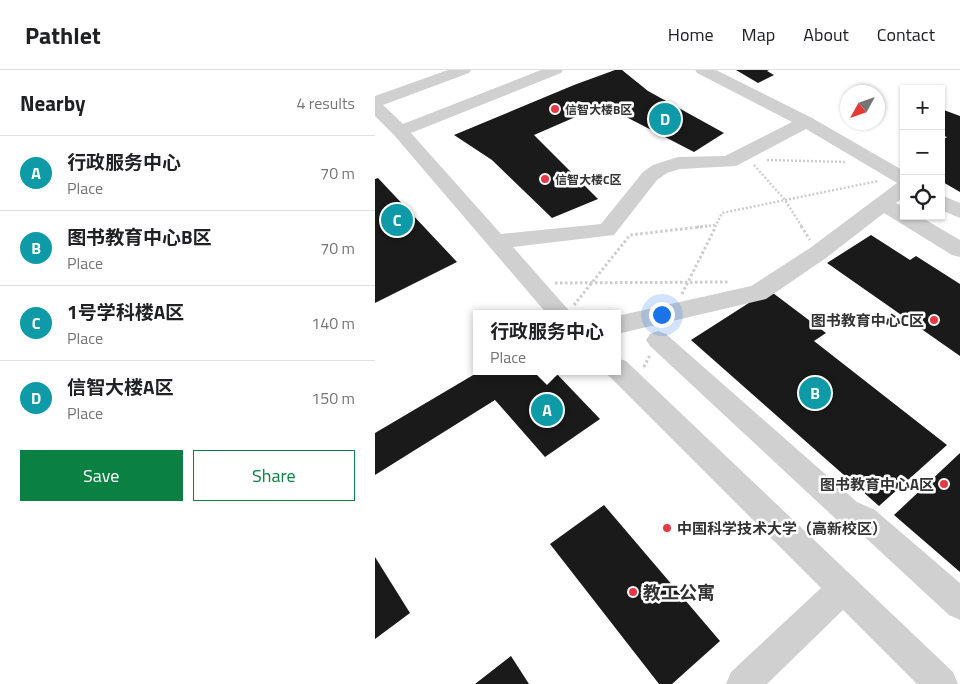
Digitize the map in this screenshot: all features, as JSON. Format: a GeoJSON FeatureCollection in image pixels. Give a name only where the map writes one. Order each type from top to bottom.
{"type":"FeatureCollection","features":[{"type":"Feature","properties":{"kind":"street"},"geometry":{"type":"LineString","coordinates":[[463,70],[375,104],[532,283],[566,310]]}},
{"type":"Feature","properties":{"kind":"street"},"geometry":{"type":"LineString","coordinates":[[400,131],[555,70]]}},
{"type":"Feature","properties":{"kind":"street"},"geometry":{"type":"LineString","coordinates":[[703,70],[809,123],[877,163],[900,180]]}},
{"type":"Feature","properties":{"kind":"street"},"geometry":{"type":"LineString","coordinates":[[496,242],[607,230],[649,176],[660,169],[678,164],[729,162],[809,123]]}},
{"type":"Feature","properties":{"kind":"street"},"geometry":{"type":"LineString","coordinates":[[750,159],[809,123]]}},
{"type":"Feature","properties":{"kind":"street"},"geometry":{"type":"LineString","coordinates":[[621,324],[758,293],[818,253],[882,204],[900,183]]}},
{"type":"Feature","properties":{"kind":"street"},"geometry":{"type":"LineString","coordinates":[[945,203],[960,212]]}},
{"type":"Feature","properties":{"kind":"street"},"geometry":{"type":"LineString","coordinates":[[882,204],[960,250]]}},
{"type":"Feature","properties":{"kind":"street"},"geometry":{"type":"LineString","coordinates":[[657,340],[847,511],[865,519],[960,604]]}},
{"type":"Feature","properties":{"kind":"street"},"geometry":{"type":"LineString","coordinates":[[626,377],[941,684]]}},
{"type":"Feature","properties":{"kind":"street"},"geometry":{"type":"LineString","coordinates":[[743,684],[843,589]]}},
{"type":"Feature","properties":{"kind":"path"},"geometry":{"type":"LineString","coordinates":[[750,159],[877,163]]}},
{"type":"Feature","properties":{"kind":"path"},"geometry":{"type":"LineString","coordinates":[[750,159],[785,200],[818,253]]}},
{"type":"Feature","properties":{"kind":"path"},"geometry":{"type":"LineString","coordinates":[[672,312],[723,213],[785,200],[900,181]]}},
{"type":"Feature","properties":{"kind":"path"},"geometry":{"type":"LineString","coordinates":[[568,310],[630,235],[716,225]]}},
{"type":"Feature","properties":{"kind":"path"},"geometry":{"type":"LineString","coordinates":[[532,283],[736,282]]}},
{"type":"Feature","properties":{"kind":"path"},"geometry":{"type":"LineString","coordinates":[[626,377],[657,340]]}},
{"type":"Feature","properties":{"kind":"building"},"geometry":{"type":"Polygon","coordinates":[[[615,70],[622,70],[648,91],[724,133],[694,152],[603,105],[534,135],[598,199],[552,218],[492,160],[454,135],[574,85],[615,70]]]}},
{"type":"Feature","properties":{"kind":"building"},"geometry":{"type":"Polygon","coordinates":[[[736,70],[769,70],[767,71],[774,75],[758,83],[736,70]]]}},
{"type":"Feature","properties":{"kind":"building"},"geometry":{"type":"Polygon","coordinates":[[[945,110],[960,116],[960,192],[945,183],[945,138],[947,137],[945,136],[945,110]]]}},
{"type":"Feature","properties":{"kind":"building"},"geometry":{"type":"Polygon","coordinates":[[[378,178],[457,262],[375,303],[375,179],[378,178]]]}},
{"type":"Feature","properties":{"kind":"building","name":"图书教育中心C区"},"geometry":{"type":"Polygon","coordinates":[[[871,235],[910,260],[916,256],[960,284],[960,356],[827,263],[871,235]]]}},
{"type":"Feature","properties":{"kind":"building"},"geometry":{"type":"Polygon","coordinates":[[[769,290],[826,333],[814,341],[947,445],[879,506],[691,340],[769,290]]]}},
{"type":"Feature","properties":{"kind":"building"},"geometry":{"type":"Polygon","coordinates":[[[473,375],[558,375],[600,419],[545,457],[495,400],[375,475],[375,433],[473,375]]]}},
{"type":"Feature","properties":{"kind":"building","name":"图书教育中心A区"},"geometry":{"type":"Polygon","coordinates":[[[960,453],[960,572],[894,515],[960,453]]]}},
{"type":"Feature","properties":{"kind":"building","name":"教工公寓"},"geometry":{"type":"Polygon","coordinates":[[[604,505],[720,641],[672,684],[659,684],[550,544],[604,505]]]}},
{"type":"Feature","properties":{"kind":"building"},"geometry":{"type":"Polygon","coordinates":[[[375,557],[410,613],[375,639],[375,557]]]}},
{"type":"Feature","properties":{"kind":"building"},"geometry":{"type":"Polygon","coordinates":[[[511,656],[529,684],[475,684],[511,656]]]}},
{"type":"Feature","properties":{"kind":"place","name":"信智大楼B区"},"geometry":{"type":"Point","coordinates":[555,109]}},
{"type":"Feature","properties":{"kind":"place","name":"信智大楼A区"},"geometry":{"type":"Point","coordinates":[665,119]}},
{"type":"Feature","properties":{"kind":"place","name":"信智大楼C区"},"geometry":{"type":"Point","coordinates":[545,179]}},
{"type":"Feature","properties":{"kind":"place","name":"1号学科楼A区"},"geometry":{"type":"Point","coordinates":[397,220]}},
{"type":"Feature","properties":{"kind":"place","name":"图书教育中心C区"},"geometry":{"type":"Point","coordinates":[934,320]}},
{"type":"Feature","properties":{"kind":"place","name":"图书教育中心B区"},"geometry":{"type":"Point","coordinates":[815,393]}},
{"type":"Feature","properties":{"kind":"place","name":"行政服务中心"},"geometry":{"type":"Point","coordinates":[547,410]}},
{"type":"Feature","properties":{"kind":"place","name":"图书教育中心A区"},"geometry":{"type":"Point","coordinates":[944,484]}},
{"type":"Feature","properties":{"kind":"place","name":"中国科学技术大学（高新校区）"},"geometry":{"type":"Point","coordinates":[667,528]}},
{"type":"Feature","properties":{"kind":"place","name":"教工公寓"},"geometry":{"type":"Point","coordinates":[633,592]}}]}
